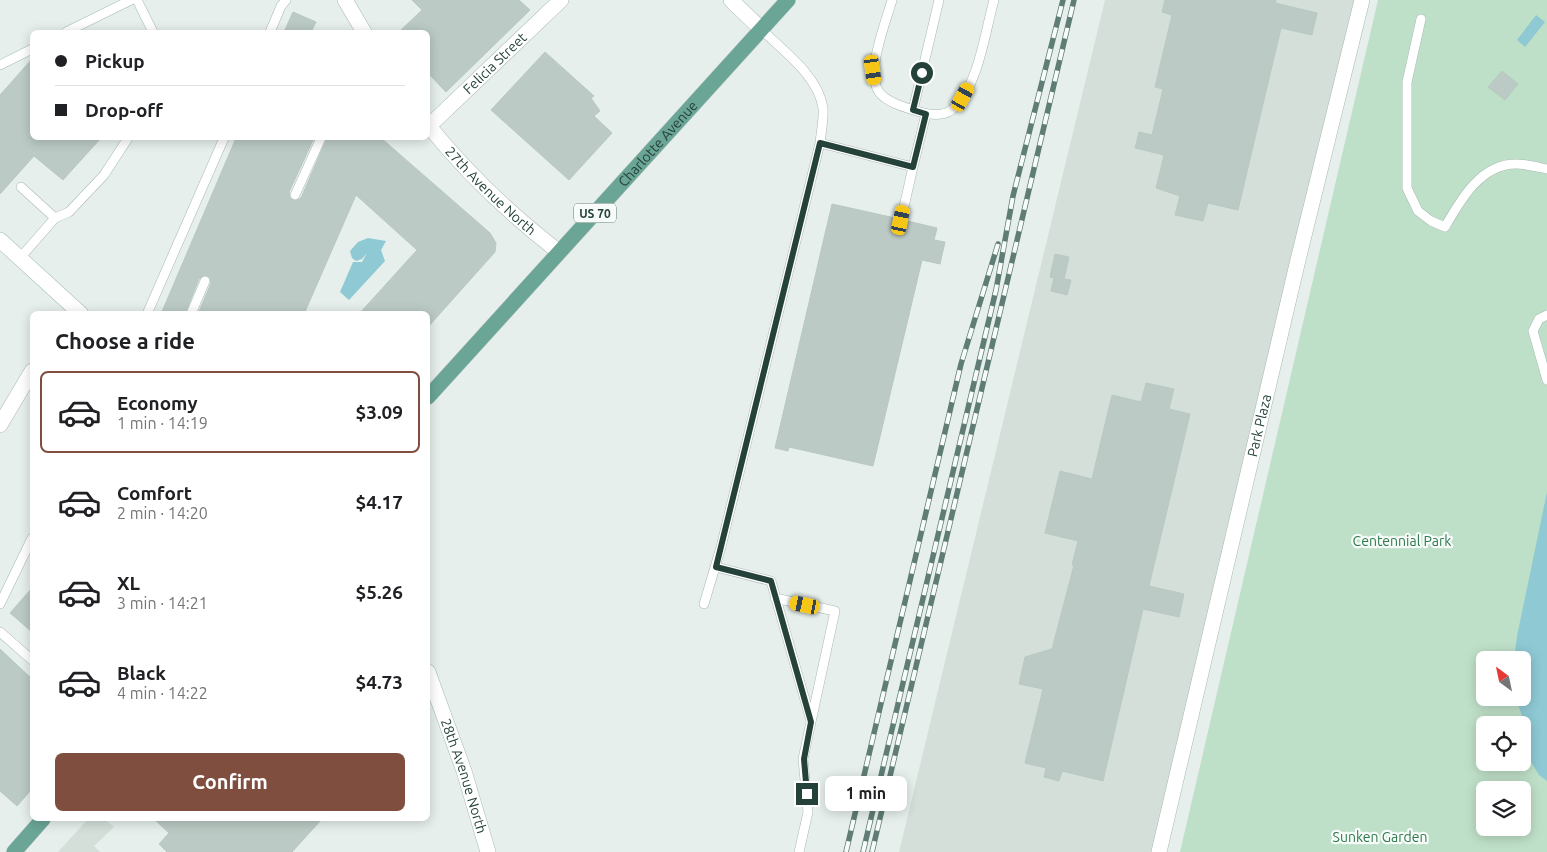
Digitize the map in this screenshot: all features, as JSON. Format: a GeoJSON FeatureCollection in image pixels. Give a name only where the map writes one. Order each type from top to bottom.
{"type":"FeatureCollection","features":[{"type":"Feature","properties":{"kind":"main road","name":"Charlotte Avenue"},"geometry":{"type":"LineString","coordinates":[[430,394],[788,0]]}},
{"type":"Feature","properties":{"kind":"main road"},"geometry":{"type":"LineString","coordinates":[[14,852],[41,821]]}},
{"type":"Feature","properties":{"kind":"street"},"geometry":{"type":"LineString","coordinates":[[345,0],[363,30]]}},
{"type":"Feature","properties":{"kind":"street","name":"Felicia Street"},"geometry":{"type":"LineString","coordinates":[[430,124],[561,0]]}},
{"type":"Feature","properties":{"kind":"street"},"geometry":{"type":"LineString","coordinates":[[731,0],[761,29]]}},
{"type":"Feature","properties":{"kind":"street","name":"Park Plaza"},"geometry":{"type":"LineString","coordinates":[[1158,852],[1298,260],[1362,0]]}},
{"type":"Feature","properties":{"kind":"street","name":"27th Avenue North"},"geometry":{"type":"LineString","coordinates":[[430,128],[471,174],[532,231],[559,252]]}},
{"type":"Feature","properties":{"kind":"street"},"geometry":{"type":"LineString","coordinates":[[0,240],[73,311]]}},
{"type":"Feature","properties":{"kind":"street"},"geometry":{"type":"LineString","coordinates":[[0,426],[30,374]]}},
{"type":"Feature","properties":{"kind":"street","name":"28th Avenue North"},"geometry":{"type":"LineString","coordinates":[[430,678],[464,771],[488,852]]}},
{"type":"Feature","properties":{"kind":"lane"},"geometry":{"type":"LineString","coordinates":[[70,30],[131,0]]}},
{"type":"Feature","properties":{"kind":"lane"},"geometry":{"type":"LineString","coordinates":[[136,0],[152,30]]}},
{"type":"Feature","properties":{"kind":"lane"},"geometry":{"type":"LineString","coordinates":[[271,30],[281,6],[286,0]]}},
{"type":"Feature","properties":{"kind":"lane"},"geometry":{"type":"LineString","coordinates":[[892,0],[873,70],[879,92],[888,100],[913,110],[939,115],[949,112],[963,97],[974,75],[994,0]]}},
{"type":"Feature","properties":{"kind":"lane"},"geometry":{"type":"LineString","coordinates":[[913,110],[939,0]]}},
{"type":"Feature","properties":{"kind":"lane"},"geometry":{"type":"LineString","coordinates":[[1421,19],[1410,63],[1406,100],[1407,188],[1418,211],[1431,222],[1445,227],[1465,193],[1487,174],[1512,164],[1547,169]]}},
{"type":"Feature","properties":{"kind":"lane"},"geometry":{"type":"LineString","coordinates":[[704,604],[716,567],[820,143],[823,110],[816,87],[804,72],[761,29]]}},
{"type":"Feature","properties":{"kind":"lane"},"geometry":{"type":"LineString","coordinates":[[0,66],[30,50]]}},
{"type":"Feature","properties":{"kind":"lane"},"geometry":{"type":"LineString","coordinates":[[901,220],[926,114]]}},
{"type":"Feature","properties":{"kind":"lane"},"geometry":{"type":"LineString","coordinates":[[20,258],[55,218],[69,212],[104,175],[127,140]]}},
{"type":"Feature","properties":{"kind":"lane"},"geometry":{"type":"LineString","coordinates":[[148,311],[223,140]]}},
{"type":"Feature","properties":{"kind":"lane"},"geometry":{"type":"LineString","coordinates":[[294,195],[320,140]]}},
{"type":"Feature","properties":{"kind":"lane"},"geometry":{"type":"LineString","coordinates":[[820,143],[913,167]]}},
{"type":"Feature","properties":{"kind":"lane"},"geometry":{"type":"LineString","coordinates":[[22,187],[55,218]]}},
{"type":"Feature","properties":{"kind":"lane"},"geometry":{"type":"LineString","coordinates":[[192,311],[205,281]]}},
{"type":"Feature","properties":{"kind":"lane"},"geometry":{"type":"LineString","coordinates":[[1547,315],[1539,319],[1533,331],[1547,380]]}},
{"type":"Feature","properties":{"kind":"lane"},"geometry":{"type":"LineString","coordinates":[[0,604],[30,542]]}},
{"type":"Feature","properties":{"kind":"lane"},"geometry":{"type":"LineString","coordinates":[[716,567],[771,581],[811,722]]}},
{"type":"Feature","properties":{"kind":"lane"},"geometry":{"type":"LineString","coordinates":[[776,598],[835,611],[804,759],[808,812],[799,852]]}},
{"type":"Feature","properties":{"kind":"lane"},"geometry":{"type":"LineString","coordinates":[[0,632],[30,654]]}},
{"type":"Feature","properties":{"kind":"shaded area"},"geometry":{"type":"Polygon","coordinates":[[[1105,0],[1362,0],[1159,852],[899,852],[1105,0]]]}},
{"type":"Feature","properties":{"kind":"shaded area"},"geometry":{"type":"Polygon","coordinates":[[[86,821],[106,821],[114,827],[94,846],[100,852],[58,852],[86,821]]]}},
{"type":"Feature","properties":{"kind":"green space","name":"Centennial Park"},"geometry":{"type":"Polygon","coordinates":[[[1378,0],[1547,0],[1547,852],[1180,852],[1378,0]]]}},
{"type":"Feature","properties":{"kind":"water"},"geometry":{"type":"Polygon","coordinates":[[[1536,15],[1545,22],[1525,47],[1517,40],[1536,15]]]}},
{"type":"Feature","properties":{"kind":"water"},"geometry":{"type":"Polygon","coordinates":[[[368,238],[386,241],[381,250],[385,261],[349,300],[340,292],[353,262],[362,262],[367,253],[362,259],[356,261],[352,258],[350,251],[358,242],[368,238]]]}},
{"type":"Feature","properties":{"kind":"water"},"geometry":{"type":"Polygon","coordinates":[[[1547,492],[1547,781],[1539,775],[1531,762],[1531,716],[1522,716],[1519,706],[1531,706],[1531,651],[1515,651],[1547,492]]]}},
{"type":"Feature","properties":{"kind":"building"},"geometry":{"type":"Polygon","coordinates":[[[412,0],[519,0],[530,10],[446,92],[430,75],[430,30],[401,30],[422,10],[412,0]]]}},
{"type":"Feature","properties":{"kind":"building"},"geometry":{"type":"Polygon","coordinates":[[[1165,0],[1276,0],[1275,3],[1317,13],[1312,35],[1281,28],[1238,210],[1208,203],[1203,221],[1175,215],[1180,196],[1156,188],[1164,155],[1135,148],[1139,132],[1152,135],[1163,89],[1155,87],[1172,15],[1162,12],[1165,0]]]}},
{"type":"Feature","properties":{"kind":"building"},"geometry":{"type":"Polygon","coordinates":[[[293,12],[316,22],[312,30],[285,30],[293,12]]]}},
{"type":"Feature","properties":{"kind":"building"},"geometry":{"type":"Polygon","coordinates":[[[545,52],[594,96],[591,98],[600,111],[594,116],[612,133],[569,180],[491,110],[545,52]]]}},
{"type":"Feature","properties":{"kind":"building"},"geometry":{"type":"Polygon","coordinates":[[[30,61],[30,140],[99,140],[63,180],[34,156],[0,194],[0,95],[30,61]]]}},
{"type":"Feature","properties":{"kind":"building"},"geometry":{"type":"Polygon","coordinates":[[[1502,71],[1518,84],[1505,100],[1488,87],[1502,71]]]}},
{"type":"Feature","properties":{"kind":"building"},"geometry":{"type":"Polygon","coordinates":[[[235,140],[313,140],[289,192],[290,198],[295,201],[301,198],[326,140],[383,140],[490,233],[496,243],[495,252],[430,325],[430,311],[362,311],[417,250],[356,195],[305,311],[199,311],[211,283],[210,278],[205,275],[199,279],[186,311],[162,311],[235,140]]]}},
{"type":"Feature","properties":{"kind":"building"},"geometry":{"type":"Polygon","coordinates":[[[832,204],[895,218],[899,226],[903,226],[907,221],[937,228],[934,240],[945,242],[940,264],[922,260],[873,466],[789,447],[788,451],[775,448],[832,204]]]}},
{"type":"Feature","properties":{"kind":"building"},"geometry":{"type":"Polygon","coordinates":[[[1055,254],[1069,257],[1064,279],[1071,280],[1067,295],[1051,291],[1054,278],[1050,277],[1055,254]]]}},
{"type":"Feature","properties":{"kind":"building"},"geometry":{"type":"Polygon","coordinates":[[[1146,383],[1174,389],[1169,409],[1190,414],[1149,586],[1184,594],[1179,617],[1143,609],[1103,781],[1062,771],[1059,781],[1044,777],[1046,768],[1025,763],[1043,689],[1019,684],[1025,657],[1052,649],[1074,565],[1072,565],[1078,541],[1045,533],[1060,471],[1092,479],[1112,395],[1141,402],[1146,383]]]}},
{"type":"Feature","properties":{"kind":"building"},"geometry":{"type":"Polygon","coordinates":[[[30,590],[30,630],[10,613],[30,590]]]}},
{"type":"Feature","properties":{"kind":"building"},"geometry":{"type":"Polygon","coordinates":[[[0,649],[30,677],[30,791],[17,806],[0,791],[0,649]]]}},
{"type":"Feature","properties":{"kind":"building"},"geometry":{"type":"Polygon","coordinates":[[[156,821],[320,821],[292,852],[167,852],[159,844],[169,833],[156,821]]]}},
{"type":"Feature","properties":{"kind":"railway"},"geometry":{"type":"LineString","coordinates":[[863,852],[996,290],[1013,196],[1063,0]]}},
{"type":"Feature","properties":{"kind":"railway"},"geometry":{"type":"LineString","coordinates":[[872,852],[1074,0]]}},
{"type":"Feature","properties":{"kind":"railway"},"geometry":{"type":"LineString","coordinates":[[846,852],[961,364],[998,244]]}},
{"type":"Feature","properties":{"kind":"route"},"geometry":{"type":"LineString","coordinates":[[807,794],[804,759],[811,722],[771,581],[716,567],[820,143],[913,167],[926,114],[913,110],[922,73]]}},
{"type":"Feature","properties":{"kind":"park label","name":"Sunken Garden"},"geometry":{"type":"Point","coordinates":[1380,837]}}]}
